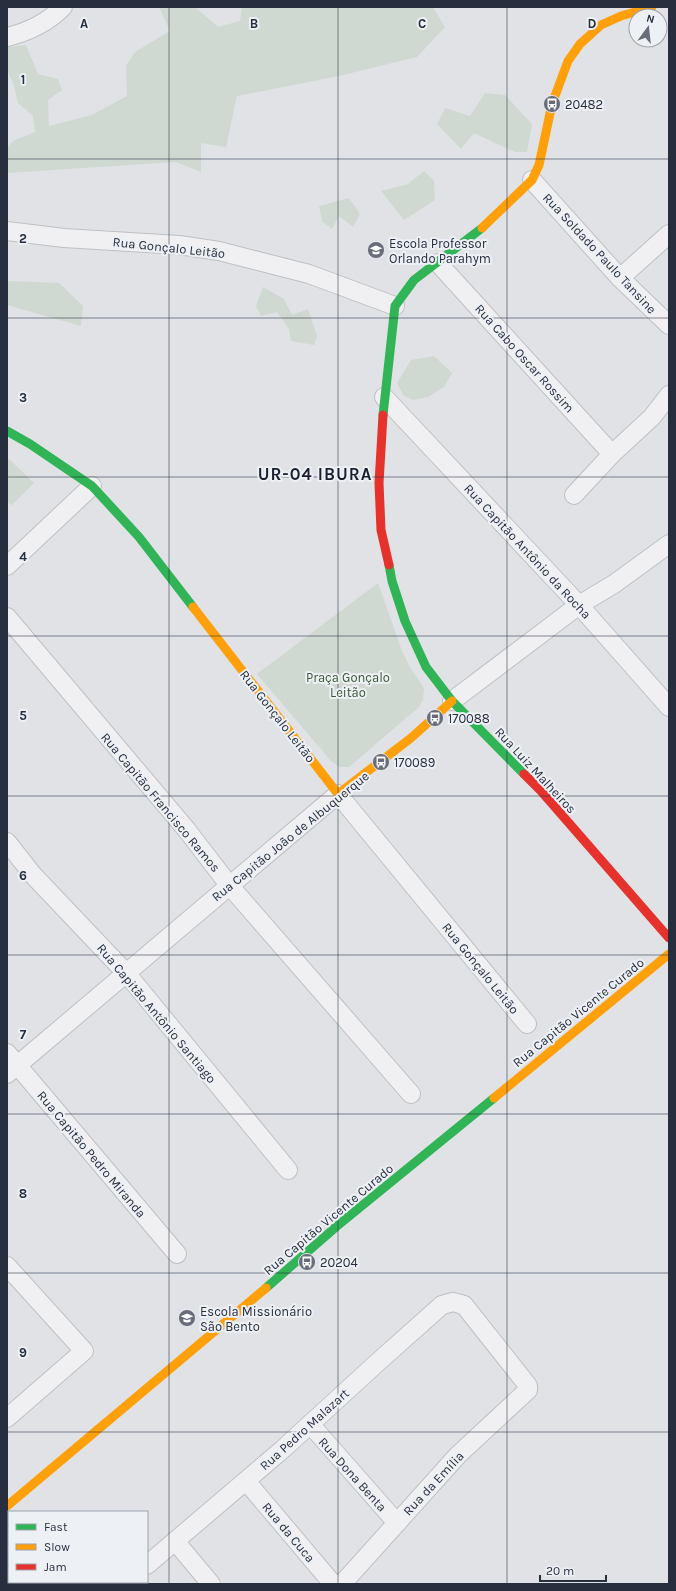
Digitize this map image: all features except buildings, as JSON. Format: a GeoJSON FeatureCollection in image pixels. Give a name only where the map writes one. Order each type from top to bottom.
{"type":"FeatureCollection","features":[{"type":"Feature","properties":{"kind":"main road"},"geometry":{"type":"LineString","coordinates":[[395,306],[414,280],[491,221],[532,180],[539,165],[552,104],[568,61],[580,44],[601,25],[621,16],[652,7]]}},
{"type":"Feature","properties":{"kind":"main road","name":"Rua Luiz Malheiros"},"geometry":{"type":"LineString","coordinates":[[395,306],[384,397],[379,483],[381,530],[392,581],[405,621],[426,667],[452,701],[541,792],[669,938]]}},
{"type":"Feature","properties":{"kind":"main road","name":"Rua Gonçalo Leitão"},"geometry":{"type":"LineString","coordinates":[[7,431],[30,444],[92,486],[139,537],[338,794]]}},
{"type":"Feature","properties":{"kind":"main road","name":"Rua Capitão João de Albuquerque"},"geometry":{"type":"LineString","coordinates":[[338,794],[381,762],[435,718],[452,701]]}},
{"type":"Feature","properties":{"kind":"main road","name":"Rua Capitão Vicente Curado"},"geometry":{"type":"LineString","coordinates":[[7,1506],[232,1318],[336,1226],[669,954]]}},
{"type":"Feature","properties":{"kind":"street"},"geometry":{"type":"LineString","coordinates":[[7,37],[24,33],[55,15],[63,7]]}},
{"type":"Feature","properties":{"kind":"street","name":"Rua Soldado Paulo Tansine"},"geometry":{"type":"LineString","coordinates":[[532,180],[620,278],[669,325]]}},
{"type":"Feature","properties":{"kind":"street","name":"Rua Gonçalo Leitão"},"geometry":{"type":"LineString","coordinates":[[7,231],[64,238],[179,245],[219,251],[309,274],[395,306]]}},
{"type":"Feature","properties":{"kind":"street"},"geometry":{"type":"LineString","coordinates":[[620,278],[669,234]]}},
{"type":"Feature","properties":{"kind":"street","name":"Rua Cabo Oscar Rossim"},"geometry":{"type":"LineString","coordinates":[[438,263],[612,454]]}},
{"type":"Feature","properties":{"kind":"street"},"geometry":{"type":"LineString","coordinates":[[574,495],[612,454],[652,417],[669,395]]}},
{"type":"Feature","properties":{"kind":"street","name":"Rua Capitão Antônio da Rocha"},"geometry":{"type":"LineString","coordinates":[[384,397],[579,605],[669,707]]}},
{"type":"Feature","properties":{"kind":"street"},"geometry":{"type":"LineString","coordinates":[[7,566],[92,486]]}},
{"type":"Feature","properties":{"kind":"street","name":"Rua Capitão João de Albuquerque"},"geometry":{"type":"LineString","coordinates":[[452,701],[579,605],[614,584],[669,544]]}},
{"type":"Feature","properties":{"kind":"street","name":"Rua Capitão Francisco Ramos"},"geometry":{"type":"LineString","coordinates":[[7,617],[186,829],[229,885],[411,1094]]}},
{"type":"Feature","properties":{"kind":"street","name":"Rua Gonçalo Leitão"},"geometry":{"type":"LineString","coordinates":[[338,794],[527,1024]]}},
{"type":"Feature","properties":{"kind":"street","name":"Rua Capitão João de Albuquerque"},"geometry":{"type":"LineString","coordinates":[[10,1064],[127,974],[229,885],[338,794]]}},
{"type":"Feature","properties":{"kind":"street","name":"Rua Capitão Antônio Santiago"},"geometry":{"type":"LineString","coordinates":[[7,842],[33,875],[127,974],[288,1170]]}},
{"type":"Feature","properties":{"kind":"street","name":"Rua Capitão Pedro Miranda"},"geometry":{"type":"LineString","coordinates":[[10,1064],[177,1254]]}},
{"type":"Feature","properties":{"kind":"street"},"geometry":{"type":"LineString","coordinates":[[7,1266],[84,1351],[7,1418]]}},
{"type":"Feature","properties":{"kind":"street","name":"Rua Pedro Malazart"},"geometry":{"type":"LineString","coordinates":[[148,1564],[246,1481],[442,1305],[454,1302],[464,1305],[528,1386]]}},
{"type":"Feature","properties":{"kind":"street","name":"Rua da Emília"},"geometry":{"type":"LineString","coordinates":[[342,1584],[458,1455],[528,1390],[528,1386]]}},
{"type":"Feature","properties":{"kind":"street","name":"Rua Dona Benta"},"geometry":{"type":"LineString","coordinates":[[310,1424],[397,1523]]}},
{"type":"Feature","properties":{"kind":"street","name":"Rua da Cuca"},"geometry":{"type":"LineString","coordinates":[[246,1481],[333,1584]]}},
{"type":"Feature","properties":{"kind":"street"},"geometry":{"type":"LineString","coordinates":[[175,1541],[211,1584]]}},
{"type":"Feature","properties":{"kind":"green space"},"geometry":{"type":"Polygon","coordinates":[[[159,7],[195,7],[218,27],[240,21],[242,7],[433,7],[445,27],[417,57],[339,76],[237,96],[226,147],[201,143],[201,172],[176,162],[7,173],[7,148],[13,141],[35,132],[33,116],[18,103],[13,83],[7,70],[7,47],[26,45],[38,74],[58,79],[62,90],[48,100],[49,126],[92,115],[127,96],[126,66],[135,52],[170,31],[159,7]]]}},
{"type":"Feature","properties":{"kind":"green space"},"geometry":{"type":"Polygon","coordinates":[[[485,93],[505,95],[532,124],[527,152],[515,152],[474,133],[461,149],[437,124],[445,108],[470,116],[485,93]]]}},
{"type":"Feature","properties":{"kind":"green space"},"geometry":{"type":"Polygon","coordinates":[[[424,171],[434,181],[435,200],[404,220],[381,191],[408,184],[424,171]]]}},
{"type":"Feature","properties":{"kind":"green space"},"geometry":{"type":"Polygon","coordinates":[[[349,198],[360,214],[353,227],[339,216],[332,229],[322,221],[319,206],[349,198]]]}},
{"type":"Feature","properties":{"kind":"green space"},"geometry":{"type":"Polygon","coordinates":[[[7,281],[59,283],[83,306],[81,326],[7,305],[7,281]]]}},
{"type":"Feature","properties":{"kind":"green space"},"geometry":{"type":"Polygon","coordinates":[[[263,287],[284,299],[292,315],[308,309],[317,336],[314,345],[291,341],[289,329],[277,312],[261,316],[256,306],[263,287]]]}},
{"type":"Feature","properties":{"kind":"green space"},"geometry":{"type":"Polygon","coordinates":[[[434,356],[452,373],[444,387],[428,397],[413,400],[403,395],[397,383],[411,360],[434,356]]]}},
{"type":"Feature","properties":{"kind":"green space"},"geometry":{"type":"Polygon","coordinates":[[[9,459],[34,483],[12,505],[7,502],[7,461],[9,459]]]}},
{"type":"Feature","properties":{"kind":"green space","name":"Praça Gonçalo Leitão"},"geometry":{"type":"Polygon","coordinates":[[[378,583],[402,651],[411,669],[424,688],[423,700],[419,707],[349,767],[340,767],[331,761],[257,674],[378,583]]]}},
{"type":"Feature","properties":{"kind":"green space"},"geometry":{"type":"Polygon","coordinates":[[[32,1583],[96,1583],[94,1584],[30,1584],[32,1583]]]}},
{"type":"Feature","properties":{"kind":"traffic: fast"},"geometry":{"type":"LineString","coordinates":[[383,415],[395,306],[414,280],[482,228]]}},
{"type":"Feature","properties":{"kind":"traffic: fast"},"geometry":{"type":"LineString","coordinates":[[7,431],[30,444],[92,486],[139,537],[193,607]]}},
{"type":"Feature","properties":{"kind":"traffic: fast"},"geometry":{"type":"LineString","coordinates":[[389,565],[392,581],[405,621],[426,667],[452,701],[524,774]]}},
{"type":"Feature","properties":{"kind":"traffic: fast"},"geometry":{"type":"LineString","coordinates":[[266,1288],[337,1226],[494,1098]]}},
{"type":"Feature","properties":{"kind":"traffic: slow"},"geometry":{"type":"LineString","coordinates":[[482,228],[532,180],[539,165],[552,104],[568,61],[580,44],[601,25],[621,16],[652,7]]}},
{"type":"Feature","properties":{"kind":"traffic: slow"},"geometry":{"type":"LineString","coordinates":[[193,607],[338,794],[411,738],[452,701]]}},
{"type":"Feature","properties":{"kind":"traffic: slow"},"geometry":{"type":"LineString","coordinates":[[494,1098],[669,954]]}},
{"type":"Feature","properties":{"kind":"traffic: slow"},"geometry":{"type":"LineString","coordinates":[[7,1506],[266,1288]]}},
{"type":"Feature","properties":{"kind":"traffic: jam"},"geometry":{"type":"LineString","coordinates":[[383,415],[379,483],[381,530],[389,565]]}},
{"type":"Feature","properties":{"kind":"traffic: jam"},"geometry":{"type":"LineString","coordinates":[[524,774],[541,791],[669,938]]}},
{"type":"Feature","properties":{"kind":"place","name":"20482"},"geometry":{"type":"Point","coordinates":[552,104]}},
{"type":"Feature","properties":{"kind":"place","name":"Escola Professor Orlando Parahym"},"geometry":{"type":"Point","coordinates":[376,250]}},
{"type":"Feature","properties":{"kind":"place","name":"170088"},"geometry":{"type":"Point","coordinates":[435,718]}},
{"type":"Feature","properties":{"kind":"place","name":"170089"},"geometry":{"type":"Point","coordinates":[381,762]}},
{"type":"Feature","properties":{"kind":"place","name":"20204"},"geometry":{"type":"Point","coordinates":[307,1262]}},
{"type":"Feature","properties":{"kind":"place","name":"Escola Missionário São Bento"},"geometry":{"type":"Point","coordinates":[187,1318]}},
{"type":"Feature","properties":{"kind":"district","name":"UR-04 IBURA"},"geometry":{"type":"Point","coordinates":[315,474]}}]}
